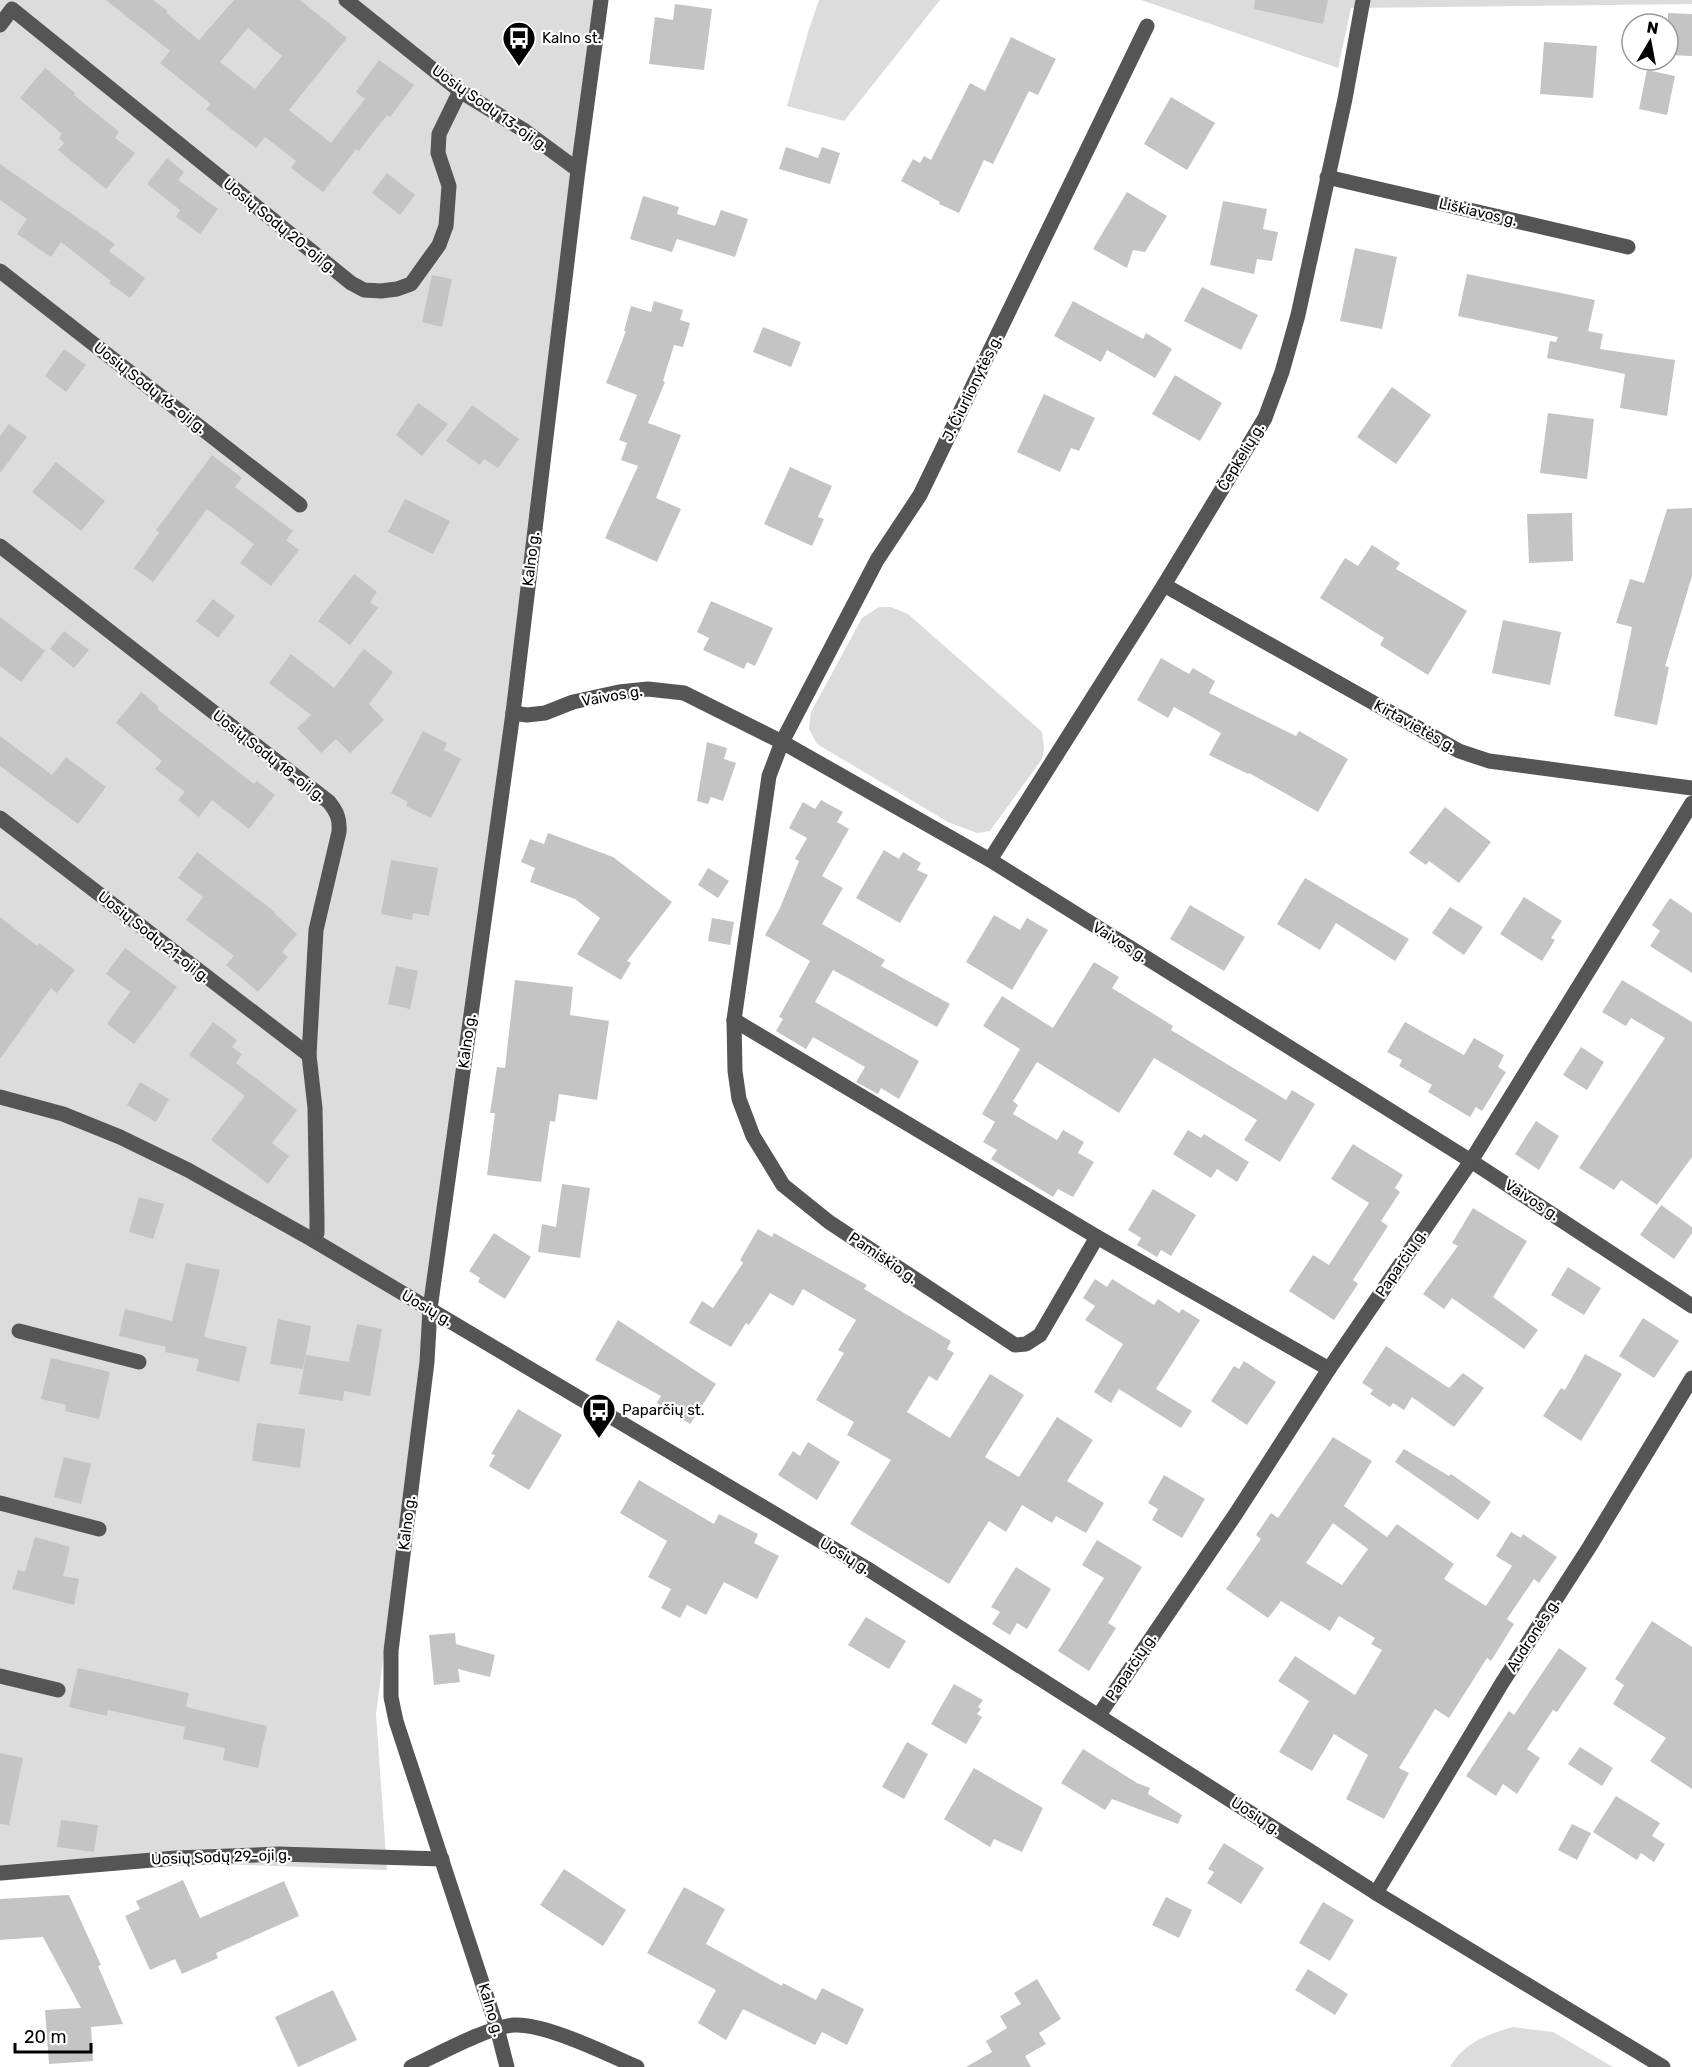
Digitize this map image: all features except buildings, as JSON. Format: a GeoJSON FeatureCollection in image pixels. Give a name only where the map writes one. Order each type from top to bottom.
{"type":"FeatureCollection","features":[{"type":"Feature","properties":{"kind":"street","name":"Uosių Sodų 13-oji g."},"geometry":{"type":"LineString","coordinates":[[346,0],[460,91],[525,131],[578,170]]}},
{"type":"Feature","properties":{"kind":"street","name":"Kalno g."},"geometry":{"type":"LineString","coordinates":[[507,2067],[497,2028],[396,1720],[391,1696],[391,1651],[426,1374],[430,1309],[513,713],[578,170],[601,0]]}},
{"type":"Feature","properties":{"kind":"street","name":"Čepkelių g."},"geometry":{"type":"LineString","coordinates":[[990,860],[1164,585],[1265,418],[1282,372],[1298,315],[1345,99],[1363,0]]}},
{"type":"Feature","properties":{"kind":"street","name":"Uosių Sodų 20-oji g."},"geometry":{"type":"LineString","coordinates":[[0,25],[16,5],[351,283],[364,290],[397,289],[411,284],[439,245],[446,226],[449,186],[438,153],[439,134],[460,91]]}},
{"type":"Feature","properties":{"kind":"street","name":"J. Čiurlionytės g."},"geometry":{"type":"LineString","coordinates":[[782,742],[877,560],[920,495],[1147,26]]}},
{"type":"Feature","properties":{"kind":"street","name":"Liškiavos g."},"geometry":{"type":"LineString","coordinates":[[1327,177],[1628,247]]}},
{"type":"Feature","properties":{"kind":"street","name":"Uosių Sodų 16-oji g."},"geometry":{"type":"LineString","coordinates":[[0,272],[300,505]]}},
{"type":"Feature","properties":{"kind":"street","name":"Uosių Sodų 18-oji g."},"geometry":{"type":"LineString","coordinates":[[0,546],[329,802],[336,810],[340,821],[339,832],[316,930],[309,1055],[315,1108],[317,1233],[313,1240]]}},
{"type":"Feature","properties":{"kind":"street","name":"Kirtavietės g."},"geometry":{"type":"LineString","coordinates":[[1164,585],[1459,751],[1490,761],[1692,788]]}},
{"type":"Feature","properties":{"kind":"street","name":"Vaivos g."},"geometry":{"type":"LineString","coordinates":[[513,713],[527,715],[545,713],[596,697],[648,689],[684,693],[782,742],[990,860],[1471,1161],[1692,1306]]}},
{"type":"Feature","properties":{"kind":"street","name":"Pamiškio g."},"geometry":{"type":"LineString","coordinates":[[782,742],[769,777],[734,1020],[735,1071],[739,1099],[753,1136],[783,1185],[829,1222],[1015,1345],[1026,1344],[1040,1335],[1096,1237]]}},
{"type":"Feature","properties":{"kind":"street","name":"Paparčių g."},"geometry":{"type":"LineString","coordinates":[[1099,1715],[1235,1515],[1329,1369],[1471,1161],[1692,803]]}},
{"type":"Feature","properties":{"kind":"street","name":"Uosių Sodų 21-oji g."},"geometry":{"type":"LineString","coordinates":[[0,818],[309,1055]]}},
{"type":"Feature","properties":{"kind":"street"},"geometry":{"type":"LineString","coordinates":[[734,1020],[1096,1237],[1329,1369]]}},
{"type":"Feature","properties":{"kind":"street","name":"Uosių g."},"geometry":{"type":"LineString","coordinates":[[0,1098],[63,1114],[120,1137],[188,1170],[313,1240],[871,1571],[1376,1893],[1663,2067]]}},
{"type":"Feature","properties":{"kind":"street"},"geometry":{"type":"LineString","coordinates":[[19,1331],[139,1362]]}},
{"type":"Feature","properties":{"kind":"street","name":"Audronės g."},"geometry":{"type":"LineString","coordinates":[[1376,1893],[1502,1683],[1590,1546],[1692,1377]]}},
{"type":"Feature","properties":{"kind":"street"},"geometry":{"type":"LineString","coordinates":[[0,1503],[99,1529]]}},
{"type":"Feature","properties":{"kind":"street"},"geometry":{"type":"LineString","coordinates":[[0,1676],[58,1690]]}},
{"type":"Feature","properties":{"kind":"street","name":"Uosių Sodų 29-oji g."},"geometry":{"type":"LineString","coordinates":[[0,1873],[176,1858],[279,1854],[442,1859]]}},
{"type":"Feature","properties":{"kind":"street"},"geometry":{"type":"LineString","coordinates":[[411,2067],[497,2028],[516,2025],[545,2030],[637,2067]]}},
{"type":"Feature","properties":{"kind":"shaded area"},"geometry":{"type":"Polygon","coordinates":[[[0,0],[603,0],[376,1714],[387,1870],[191,1863],[0,1881],[0,0]]]}},
{"type":"Feature","properties":{"kind":"shaded area"},"geometry":{"type":"Polygon","coordinates":[[[819,0],[940,0],[844,121],[787,106],[819,0]]]}},
{"type":"Feature","properties":{"kind":"shaded area"},"geometry":{"type":"Polygon","coordinates":[[[1141,0],[1692,0],[1692,4],[1351,8],[1338,68],[1141,0]]]}},
{"type":"Feature","properties":{"kind":"shaded area"},"geometry":{"type":"Polygon","coordinates":[[[879,607],[891,607],[908,614],[1042,732],[1044,749],[1042,759],[990,831],[977,833],[948,822],[817,744],[809,729],[811,712],[862,618],[879,607]]]}},
{"type":"Feature","properties":{"kind":"shaded area"},"geometry":{"type":"Polygon","coordinates":[[[1513,2027],[1553,2032],[1613,2067],[1450,2067],[1469,2046],[1486,2036],[1513,2027]]]}},
{"type":"Feature","properties":{"kind":"place","name":"Kalno st."},"geometry":{"type":"Point","coordinates":[519,67]}},
{"type":"Feature","properties":{"kind":"place","name":"Paparčių st."},"geometry":{"type":"Point","coordinates":[599,1439]}}]}
